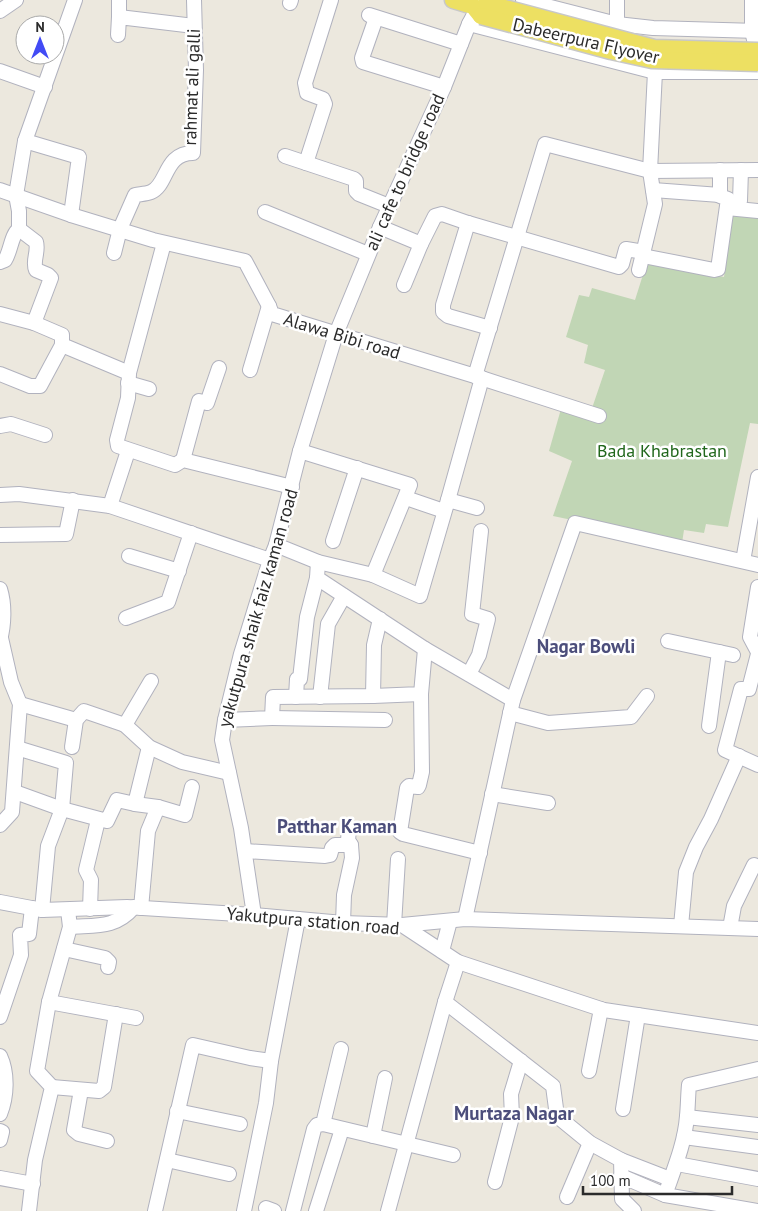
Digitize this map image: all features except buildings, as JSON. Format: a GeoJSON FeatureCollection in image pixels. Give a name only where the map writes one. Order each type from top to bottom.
{"type":"FeatureCollection","features":[{"type":"Feature","properties":{"kind":"main road"},"geometry":{"type":"LineString","coordinates":[[453,0],[478,9]]}},
{"type":"Feature","properties":{"kind":"main road","name":"Dabeerpura Flyover"},"geometry":{"type":"LineString","coordinates":[[478,9],[654,48],[758,51]]}},
{"type":"Feature","properties":{"kind":"main road","name":"Dabeerpura Flyover"},"geometry":{"type":"LineString","coordinates":[[478,9],[611,51],[652,60],[758,63]]}},
{"type":"Feature","properties":{"kind":"street"},"geometry":{"type":"LineString","coordinates":[[0,11],[16,0]]}},
{"type":"Feature","properties":{"kind":"street"},"geometry":{"type":"LineString","coordinates":[[0,262],[9,255],[14,235],[16,230],[19,229],[19,211],[16,195],[25,141],[75,0]]}},
{"type":"Feature","properties":{"kind":"street"},"geometry":{"type":"LineString","coordinates":[[118,35],[119,0]]}},
{"type":"Feature","properties":{"kind":"street","name":"rahmat ali galli"},"geometry":{"type":"LineString","coordinates":[[120,229],[135,195],[152,192],[172,162],[184,153],[193,153],[196,70],[194,0]]}},
{"type":"Feature","properties":{"kind":"street"},"geometry":{"type":"LineString","coordinates":[[306,163],[325,104],[323,99],[307,93],[305,83],[331,0]]}},
{"type":"Feature","properties":{"kind":"street"},"geometry":{"type":"LineString","coordinates":[[523,0],[617,24],[679,29],[755,31]]}},
{"type":"Feature","properties":{"kind":"street"},"geometry":{"type":"LineString","coordinates":[[617,0],[617,24]]}},
{"type":"Feature","properties":{"kind":"street"},"geometry":{"type":"LineString","coordinates":[[752,0],[758,57]]}},
{"type":"Feature","properties":{"kind":"street"},"geometry":{"type":"LineString","coordinates":[[478,9],[656,72],[758,72]]}},
{"type":"Feature","properties":{"kind":"street","name":"ali cafe to bridge road"},"geometry":{"type":"LineString","coordinates":[[336,334],[368,254],[478,9]]}},
{"type":"Feature","properties":{"kind":"street"},"geometry":{"type":"LineString","coordinates":[[119,17],[194,26]]}},
{"type":"Feature","properties":{"kind":"street"},"geometry":{"type":"LineString","coordinates":[[444,87],[363,62],[362,58],[372,17],[461,44]]}},
{"type":"Feature","properties":{"kind":"street"},"geometry":{"type":"LineString","coordinates":[[679,29],[679,73]]}},
{"type":"Feature","properties":{"kind":"street"},"geometry":{"type":"LineString","coordinates":[[704,30],[705,73]]}},
{"type":"Feature","properties":{"kind":"street"},"geometry":{"type":"LineString","coordinates":[[0,71],[45,87]]}},
{"type":"Feature","properties":{"kind":"street"},"geometry":{"type":"LineString","coordinates":[[639,270],[656,204],[650,171],[656,72]]}},
{"type":"Feature","properties":{"kind":"street"},"geometry":{"type":"LineString","coordinates":[[25,141],[79,156],[71,215]]}},
{"type":"Feature","properties":{"kind":"street"},"geometry":{"type":"LineString","coordinates":[[276,545],[318,562],[373,575],[420,596],[446,505],[490,328],[545,144],[650,171],[758,170]]}},
{"type":"Feature","properties":{"kind":"street"},"geometry":{"type":"LineString","coordinates":[[285,156],[354,179],[356,181],[356,191],[359,194],[389,206]]}},
{"type":"Feature","properties":{"kind":"street"},"geometry":{"type":"LineString","coordinates":[[404,284],[421,244],[437,214],[619,267],[622,264],[626,249],[714,270],[718,268],[725,202],[720,170]]}},
{"type":"Feature","properties":{"kind":"street"},"geometry":{"type":"LineString","coordinates":[[653,190],[738,203],[740,201],[741,170]]}},
{"type":"Feature","properties":{"kind":"street","name":"Alawa Bibi road"},"geometry":{"type":"LineString","coordinates":[[0,190],[71,215],[164,243],[245,261],[270,306],[272,314],[599,416]]}},
{"type":"Feature","properties":{"kind":"street"},"geometry":{"type":"LineString","coordinates":[[725,202],[758,211]]}},
{"type":"Feature","properties":{"kind":"street"},"geometry":{"type":"LineString","coordinates":[[265,212],[368,254]]}},
{"type":"Feature","properties":{"kind":"street"},"geometry":{"type":"LineString","coordinates":[[468,224],[443,305],[443,312],[448,316],[490,328]]}},
{"type":"Feature","properties":{"kind":"street"},"geometry":{"type":"LineString","coordinates":[[380,227],[421,244]]}},
{"type":"Feature","properties":{"kind":"street"},"geometry":{"type":"LineString","coordinates":[[19,229],[36,242],[38,250],[34,264],[36,270],[51,278],[34,323]]}},
{"type":"Feature","properties":{"kind":"street"},"geometry":{"type":"LineString","coordinates":[[114,253],[120,229]]}},
{"type":"Feature","properties":{"kind":"street"},"geometry":{"type":"LineString","coordinates":[[164,243],[128,378],[128,398],[118,446],[175,466],[183,460],[200,401],[207,403],[219,368]]}},
{"type":"Feature","properties":{"kind":"street"},"geometry":{"type":"LineString","coordinates":[[250,370],[270,306]]}},
{"type":"Feature","properties":{"kind":"street"},"geometry":{"type":"LineString","coordinates":[[0,314],[34,323],[62,335],[62,344],[40,386],[30,386],[0,374]]}},
{"type":"Feature","properties":{"kind":"street","name":"yakutpura shaik faiz kaman road"},"geometry":{"type":"LineString","coordinates":[[254,915],[242,828],[222,740],[241,654],[276,545],[300,451],[336,334]]}},
{"type":"Feature","properties":{"kind":"street"},"geometry":{"type":"LineString","coordinates":[[62,344],[149,389]]}},
{"type":"Feature","properties":{"kind":"street"},"geometry":{"type":"LineString","coordinates":[[0,426],[11,424],[45,435]]}},
{"type":"Feature","properties":{"kind":"street"},"geometry":{"type":"LineString","coordinates":[[110,506],[128,451]]}},
{"type":"Feature","properties":{"kind":"street"},"geometry":{"type":"LineString","coordinates":[[300,451],[410,485],[373,575]]}},
{"type":"Feature","properties":{"kind":"street"},"geometry":{"type":"LineString","coordinates":[[183,460],[292,487]]}},
{"type":"Feature","properties":{"kind":"street"},"geometry":{"type":"LineString","coordinates":[[333,541],[357,468]]}},
{"type":"Feature","properties":{"kind":"street"},"geometry":{"type":"LineString","coordinates":[[743,562],[758,477]]}},
{"type":"Feature","properties":{"kind":"street"},"geometry":{"type":"LineString","coordinates":[[0,495],[19,494],[110,506],[270,560]]}},
{"type":"Feature","properties":{"kind":"street"},"geometry":{"type":"LineString","coordinates":[[406,498],[477,508]]}},
{"type":"Feature","properties":{"kind":"street"},"geometry":{"type":"LineString","coordinates":[[0,535],[66,534],[73,500]]}},
{"type":"Feature","properties":{"kind":"street"},"geometry":{"type":"LineString","coordinates":[[465,919],[512,706],[575,523],[758,565]]}},
{"type":"Feature","properties":{"kind":"street"},"geometry":{"type":"LineString","coordinates":[[469,674],[479,655],[488,619],[472,614],[481,531]]}},
{"type":"Feature","properties":{"kind":"street"},"geometry":{"type":"LineString","coordinates":[[126,618],[168,602],[191,533]]}},
{"type":"Feature","properties":{"kind":"street"},"geometry":{"type":"LineString","coordinates":[[129,556],[179,571]]}},
{"type":"Feature","properties":{"kind":"street"},"geometry":{"type":"LineString","coordinates":[[296,696],[297,678],[300,679],[307,616],[317,578],[318,562]]}},
{"type":"Feature","properties":{"kind":"street"},"geometry":{"type":"LineString","coordinates":[[317,578],[425,648],[469,674],[512,706],[548,723],[631,717],[647,696]]}},
{"type":"Feature","properties":{"kind":"street"},"geometry":{"type":"LineString","coordinates":[[758,586],[750,637],[758,651],[749,689],[741,689],[725,750],[758,765]]}},
{"type":"Feature","properties":{"kind":"street"},"geometry":{"type":"LineString","coordinates":[[0,589],[3,624],[0,639],[10,682],[20,704],[15,792],[12,812],[0,825]]}},
{"type":"Feature","properties":{"kind":"street"},"geometry":{"type":"LineString","coordinates":[[320,696],[328,624],[344,596]]}},
{"type":"Feature","properties":{"kind":"street"},"geometry":{"type":"LineString","coordinates":[[373,696],[374,645],[380,619]]}},
{"type":"Feature","properties":{"kind":"street"},"geometry":{"type":"LineString","coordinates":[[668,641],[726,653],[709,726]]}},
{"type":"Feature","properties":{"kind":"street"},"geometry":{"type":"LineString","coordinates":[[425,648],[421,694],[420,783],[418,787],[408,786],[407,788],[400,832],[480,853]]}},
{"type":"Feature","properties":{"kind":"street"},"geometry":{"type":"LineString","coordinates":[[125,725],[152,681]]}},
{"type":"Feature","properties":{"kind":"street"},"geometry":{"type":"LineString","coordinates":[[272,718],[274,696],[421,694]]}},
{"type":"Feature","properties":{"kind":"street"},"geometry":{"type":"LineString","coordinates":[[20,704],[76,720]]}},
{"type":"Feature","properties":{"kind":"street"},"geometry":{"type":"LineString","coordinates":[[72,747],[76,720],[84,710],[125,725],[149,747],[182,762],[229,773]]}},
{"type":"Feature","properties":{"kind":"street"},"geometry":{"type":"LineString","coordinates":[[225,720],[272,718],[385,720]]}},
{"type":"Feature","properties":{"kind":"street"},"geometry":{"type":"LineString","coordinates":[[135,804],[149,747]]}},
{"type":"Feature","properties":{"kind":"street"},"geometry":{"type":"LineString","coordinates":[[0,1016],[21,955],[20,935],[29,934],[37,909],[48,846],[62,809],[66,763],[17,748]]}},
{"type":"Feature","properties":{"kind":"street"},"geometry":{"type":"LineString","coordinates":[[681,926],[686,872],[739,756]]}},
{"type":"Feature","properties":{"kind":"street"},"geometry":{"type":"LineString","coordinates":[[15,792],[62,809],[107,821],[117,800],[158,807],[185,815],[192,787]]}},
{"type":"Feature","properties":{"kind":"street"},"geometry":{"type":"LineString","coordinates":[[492,794],[548,803]]}},
{"type":"Feature","properties":{"kind":"street"},"geometry":{"type":"LineString","coordinates":[[70,928],[114,923],[138,908],[148,831],[158,807]]}},
{"type":"Feature","properties":{"kind":"street"},"geometry":{"type":"LineString","coordinates":[[90,909],[91,880],[86,870],[98,820]]}},
{"type":"Feature","properties":{"kind":"street"},"geometry":{"type":"LineString","coordinates":[[343,923],[344,895],[352,858],[351,845],[348,840],[349,830]]}},
{"type":"Feature","properties":{"kind":"street"},"geometry":{"type":"LineString","coordinates":[[245,851],[325,856],[330,855],[335,845],[351,845]]}},
{"type":"Feature","properties":{"kind":"street"},"geometry":{"type":"LineString","coordinates":[[398,859],[398,925],[465,919],[758,929]]}},
{"type":"Feature","properties":{"kind":"street"},"geometry":{"type":"LineString","coordinates":[[730,928],[734,906],[754,865]]}},
{"type":"Feature","properties":{"kind":"street","name":"Yakutpura station road"},"geometry":{"type":"LineString","coordinates":[[0,902],[37,909],[138,908],[343,923],[398,925],[458,962],[600,1009],[758,1033]]}},
{"type":"Feature","properties":{"kind":"street"},"geometry":{"type":"LineString","coordinates":[[68,910],[70,928],[49,1002],[37,1071],[52,1087],[99,1091],[104,1087],[116,1014]]}},
{"type":"Feature","properties":{"kind":"street"},"geometry":{"type":"LineString","coordinates":[[244,1211],[266,1103],[271,1061],[298,919]]}},
{"type":"Feature","properties":{"kind":"street"},"geometry":{"type":"LineString","coordinates":[[442,951],[450,921]]}},
{"type":"Feature","properties":{"kind":"street"},"geometry":{"type":"LineString","coordinates":[[64,949],[105,958],[109,962],[108,967]]}},
{"type":"Feature","properties":{"kind":"street"},"geometry":{"type":"LineString","coordinates":[[388,1211],[445,1002],[458,962]]}},
{"type":"Feature","properties":{"kind":"street"},"geometry":{"type":"LineString","coordinates":[[49,1002],[136,1018]]}},
{"type":"Feature","properties":{"kind":"street"},"geometry":{"type":"LineString","coordinates":[[445,1002],[553,1086],[557,1116],[590,1143],[621,1160],[670,1180]]}},
{"type":"Feature","properties":{"kind":"street"},"geometry":{"type":"LineString","coordinates":[[589,1071],[600,1009]]}},
{"type":"Feature","properties":{"kind":"street"},"geometry":{"type":"LineString","coordinates":[[623,1108],[638,1015]]}},
{"type":"Feature","properties":{"kind":"street"},"geometry":{"type":"LineString","coordinates":[[156,1211],[193,1045],[271,1061]]}},
{"type":"Feature","properties":{"kind":"street"},"geometry":{"type":"LineString","coordinates":[[323,1124],[341,1048]]}},
{"type":"Feature","properties":{"kind":"street"},"geometry":{"type":"LineString","coordinates":[[0,1057],[5,1084],[5,1098],[0,1114]]}},
{"type":"Feature","properties":{"kind":"street"},"geometry":{"type":"LineString","coordinates":[[495,1182],[512,1117],[511,1094],[521,1061]]}},
{"type":"Feature","properties":{"kind":"street"},"geometry":{"type":"LineString","coordinates":[[665,1195],[684,1137],[689,1085],[758,1069]]}},
{"type":"Feature","properties":{"kind":"street"},"geometry":{"type":"LineString","coordinates":[[373,1136],[385,1078]]}},
{"type":"Feature","properties":{"kind":"street"},"geometry":{"type":"LineString","coordinates":[[29,1211],[35,1160],[52,1087]]}},
{"type":"Feature","properties":{"kind":"street"},"geometry":{"type":"LineString","coordinates":[[82,1090],[74,1130],[79,1134],[107,1140]]}},
{"type":"Feature","properties":{"kind":"street"},"geometry":{"type":"LineString","coordinates":[[177,1111],[240,1124]]}},
{"type":"Feature","properties":{"kind":"street"},"geometry":{"type":"LineString","coordinates":[[687,1117],[758,1125]]}},
{"type":"Feature","properties":{"kind":"street"},"geometry":{"type":"LineString","coordinates":[[293,1211],[314,1129],[317,1125],[323,1124],[453,1155]]}},
{"type":"Feature","properties":{"kind":"street"},"geometry":{"type":"LineString","coordinates":[[316,1211],[342,1129]]}},
{"type":"Feature","properties":{"kind":"street"},"geometry":{"type":"LineString","coordinates":[[0,1131],[2,1132],[0,1140]]}},
{"type":"Feature","properties":{"kind":"street"},"geometry":{"type":"LineString","coordinates":[[684,1137],[758,1148]]}},
{"type":"Feature","properties":{"kind":"street"},"geometry":{"type":"LineString","coordinates":[[567,1197],[590,1143]]}},
{"type":"Feature","properties":{"kind":"street"},"geometry":{"type":"LineString","coordinates":[[167,1160],[229,1174]]}},
{"type":"Feature","properties":{"kind":"street"},"geometry":{"type":"LineString","coordinates":[[621,1160],[622,1199],[634,1211]]}},
{"type":"Feature","properties":{"kind":"street"},"geometry":{"type":"LineString","coordinates":[[676,1164],[758,1179]]}},
{"type":"Feature","properties":{"kind":"street"},"geometry":{"type":"LineString","coordinates":[[621,1176],[665,1195],[758,1211]]}},
{"type":"Feature","properties":{"kind":"street"},"geometry":{"type":"LineString","coordinates":[[0,1178],[33,1184]]}},
{"type":"Feature","properties":{"kind":"green space","name":"Bada Khabrastan"},"geometry":{"type":"Polygon","coordinates":[[[733,214],[758,215],[758,424],[750,423],[728,527],[706,524],[704,533],[684,530],[682,543],[553,516],[572,461],[549,451],[561,409],[589,417],[605,370],[584,363],[588,345],[566,337],[579,295],[589,297],[592,288],[635,300],[647,262],[724,277],[733,214]]]}},
{"type":"Feature","properties":{"kind":"district","name":"Nagar Bowli"},"geometry":{"type":"Point","coordinates":[586,646]}},
{"type":"Feature","properties":{"kind":"district","name":"Patthar Kaman"},"geometry":{"type":"Point","coordinates":[337,826]}},
{"type":"Feature","properties":{"kind":"district","name":"Murtaza Nagar"},"geometry":{"type":"Point","coordinates":[514,1113]}}]}
